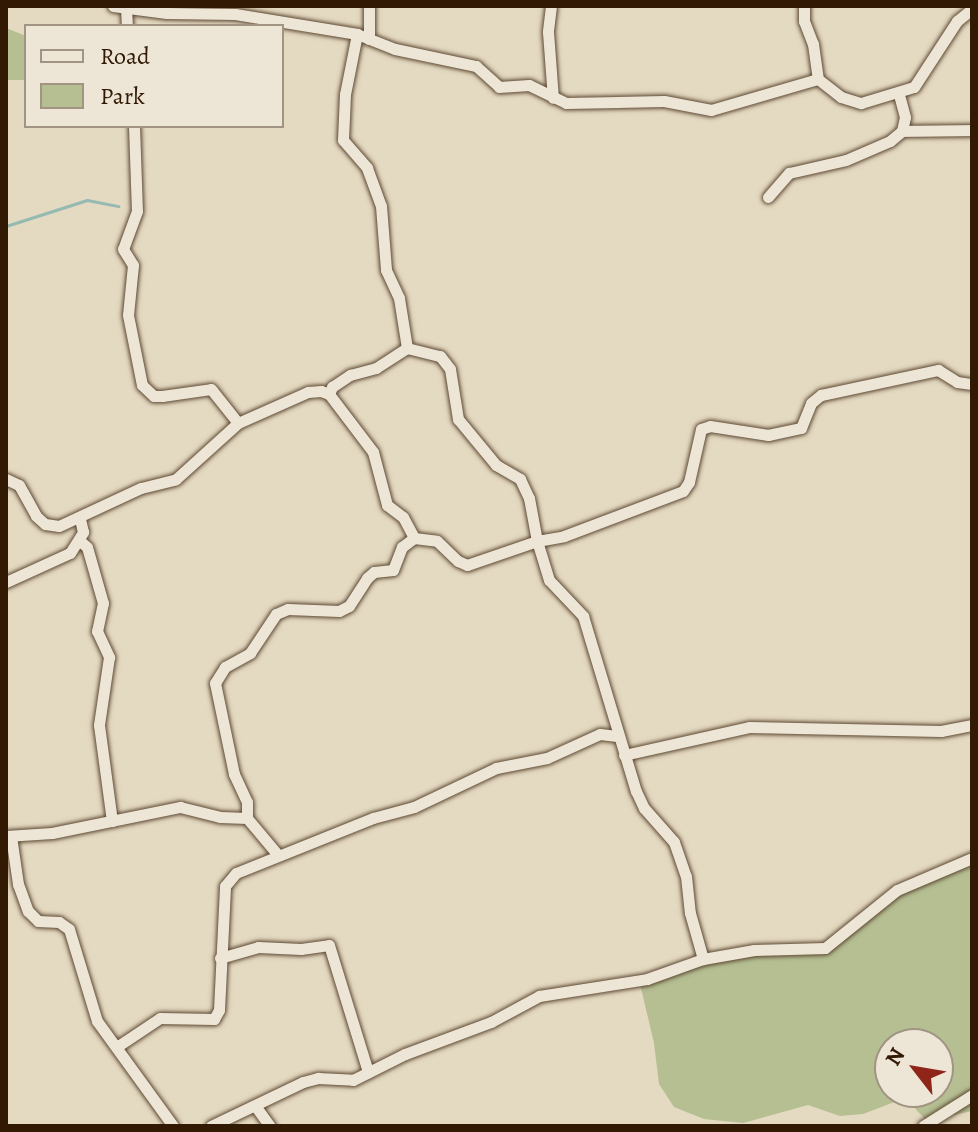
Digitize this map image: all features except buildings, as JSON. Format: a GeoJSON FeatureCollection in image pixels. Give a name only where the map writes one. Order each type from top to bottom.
{"type":"FeatureCollection","features":[{"type":"Feature","properties":{"kind":"street"},"geometry":{"type":"LineString","coordinates":[[113,6],[235,14],[357,34],[395,49],[476,66],[499,87],[529,85],[553,98],[582,103],[664,101],[711,110],[818,79]]}},
{"type":"Feature","properties":{"kind":"street"},"geometry":{"type":"LineString","coordinates":[[369,6],[369,39]]}},
{"type":"Feature","properties":{"kind":"street"},"geometry":{"type":"LineString","coordinates":[[551,6],[548,32],[553,98]]}},
{"type":"Feature","properties":{"kind":"street"},"geometry":{"type":"LineString","coordinates":[[804,6],[804,21],[813,44],[818,79],[841,97],[861,103],[914,87],[957,21],[972,9]]}},
{"type":"Feature","properties":{"kind":"street"},"geometry":{"type":"LineString","coordinates":[[126,8],[127,24]]}},
{"type":"Feature","properties":{"kind":"street"},"geometry":{"type":"LineString","coordinates":[[357,34],[345,94],[343,140],[367,168],[381,206],[386,270],[399,298],[408,344]]}},
{"type":"Feature","properties":{"kind":"street"},"geometry":{"type":"LineString","coordinates":[[768,197],[789,173],[846,160],[890,141],[902,131],[905,117],[899,94]]}},
{"type":"Feature","properties":{"kind":"street"},"geometry":{"type":"LineString","coordinates":[[134,128],[137,211],[123,249],[133,265],[129,328],[142,385],[154,396],[211,389],[238,423]]}},
{"type":"Feature","properties":{"kind":"street"},"geometry":{"type":"LineString","coordinates":[[902,131],[972,130]]}},
{"type":"Feature","properties":{"kind":"street"},"geometry":{"type":"LineString","coordinates":[[329,394],[332,387],[350,375],[376,368],[408,344]]}},
{"type":"Feature","properties":{"kind":"street"},"geometry":{"type":"LineString","coordinates":[[408,344],[440,356],[450,369],[458,419],[496,465],[520,479],[529,498],[537,541],[549,580],[583,616],[617,736],[644,808],[674,842],[686,876],[690,913],[703,959]]}},
{"type":"Feature","properties":{"kind":"street"},"geometry":{"type":"LineString","coordinates":[[278,855],[247,818],[247,802],[234,774],[215,683],[220,673],[250,653],[276,614],[288,609],[339,611],[349,606],[374,572],[393,570],[402,547],[414,538],[437,541],[458,561],[467,565],[537,541],[564,536],[683,491],[701,429],[710,426],[768,435],[801,428],[811,403],[821,395],[938,370],[957,382],[972,384]]}},
{"type":"Feature","properties":{"kind":"street"},"geometry":{"type":"LineString","coordinates":[[6,479],[19,485],[36,516],[45,524],[59,526],[80,519],[141,488],[176,479],[238,423],[308,392],[329,394],[373,452],[387,505],[403,517],[414,538]]}},
{"type":"Feature","properties":{"kind":"street"},"geometry":{"type":"LineString","coordinates":[[6,582],[70,553],[83,532],[80,519]]}},
{"type":"Feature","properties":{"kind":"street"},"geometry":{"type":"LineString","coordinates":[[80,541],[87,547],[103,603],[97,631],[109,657],[99,725],[112,821]]}},
{"type":"Feature","properties":{"kind":"street"},"geometry":{"type":"LineString","coordinates":[[624,755],[749,727],[941,731],[972,725]]}},
{"type":"Feature","properties":{"kind":"street"},"geometry":{"type":"LineString","coordinates":[[118,1046],[160,1018],[214,1019],[219,1010],[220,958],[228,879],[278,855],[373,818],[414,807],[496,768],[547,758],[600,734],[617,736]]}},
{"type":"Feature","properties":{"kind":"street"},"geometry":{"type":"LineString","coordinates":[[173,1126],[97,1021],[69,929],[59,922],[38,921],[28,911],[18,884],[8,836],[52,833],[180,807],[247,818]]}},
{"type":"Feature","properties":{"kind":"street"},"geometry":{"type":"LineString","coordinates":[[211,1126],[303,1082],[318,1078],[353,1080],[479,1028],[539,996],[647,979],[703,959],[754,950],[825,948],[897,890],[972,858]]}},
{"type":"Feature","properties":{"kind":"street"},"geometry":{"type":"LineString","coordinates":[[220,958],[258,947],[301,949],[329,945],[368,1072]]}},
{"type":"Feature","properties":{"kind":"street"},"geometry":{"type":"LineString","coordinates":[[923,1126],[972,1095]]}},
{"type":"Feature","properties":{"kind":"street"},"geometry":{"type":"LineString","coordinates":[[256,1107],[270,1126]]}},
{"type":"Feature","properties":{"kind":"green space"},"geometry":{"type":"Polygon","coordinates":[[[6,28],[24,35],[24,80],[6,80],[6,28]]]}},
{"type":"Feature","properties":{"kind":"green space"},"geometry":{"type":"Polygon","coordinates":[[[972,863],[972,1111],[927,1121],[915,1108],[954,1108],[954,1028],[874,1028],[874,1108],[879,1108],[863,1114],[840,1116],[808,1105],[743,1123],[704,1119],[674,1107],[659,1084],[654,1043],[640,984],[715,962],[755,956],[823,955],[904,891],[972,863]]]}},
{"type":"Feature","properties":{"kind":"waterway"},"geometry":{"type":"LineString","coordinates":[[6,226],[87,200],[118,206]]}}]}
